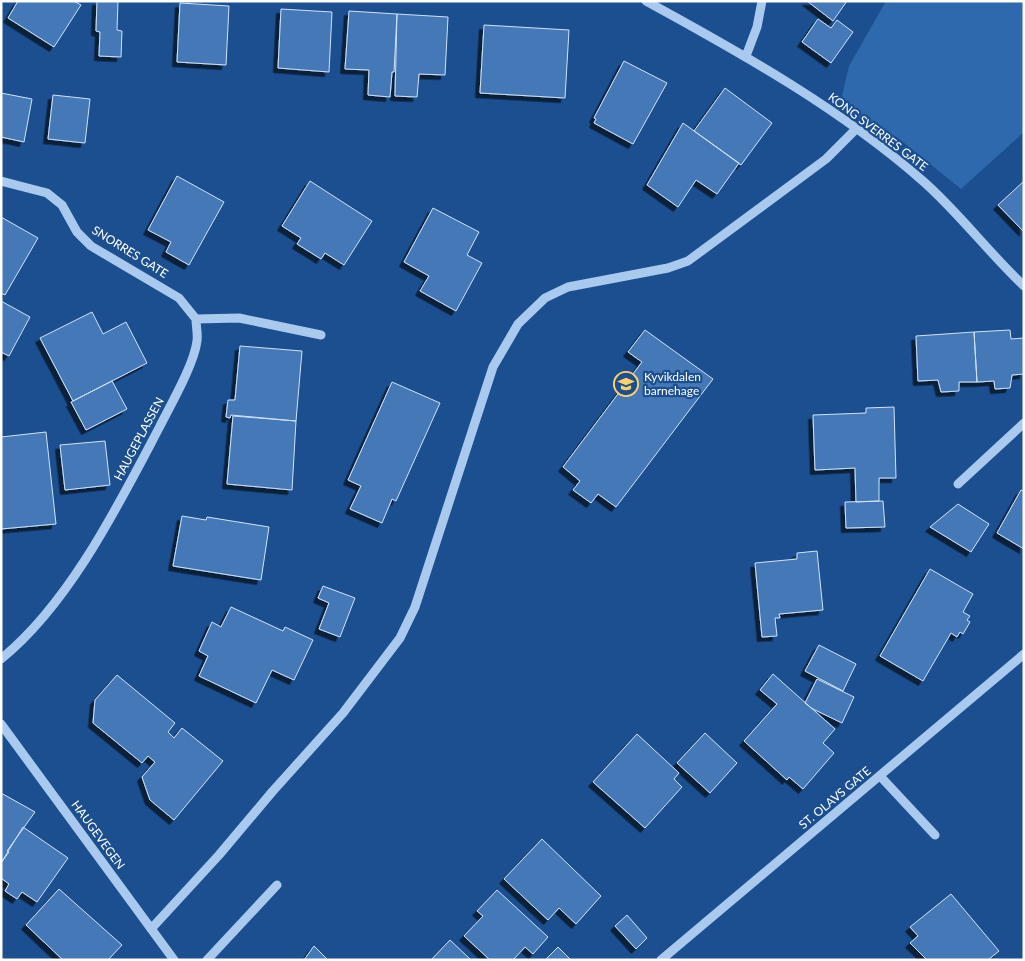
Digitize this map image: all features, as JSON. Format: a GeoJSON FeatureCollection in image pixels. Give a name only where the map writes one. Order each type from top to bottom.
{"type":"FeatureCollection","features":[{"type":"Feature","properties":{"kind":"street","name":"KONG SVERRES GATE"},"geometry":{"type":"LineString","coordinates":[[646,1],[746,56],[800,89],[856,129],[925,183],[1024,286]]}},
{"type":"Feature","properties":{"kind":"street"},"geometry":{"type":"LineString","coordinates":[[746,56],[757,26],[762,1]]}},
{"type":"Feature","properties":{"kind":"street"},"geometry":{"type":"LineString","coordinates":[[151,929],[219,855],[272,792],[343,713],[400,638],[415,607],[493,367],[518,324],[535,306],[568,287],[668,268],[688,261],[826,158],[856,129]]}},
{"type":"Feature","properties":{"kind":"street","name":"SNORRES GATE"},"geometry":{"type":"LineString","coordinates":[[1,181],[48,193],[62,205],[77,232],[91,246],[179,298],[196,319]]}},
{"type":"Feature","properties":{"kind":"street"},"geometry":{"type":"LineString","coordinates":[[196,319],[239,318],[321,335]]}},
{"type":"Feature","properties":{"kind":"street","name":"HAUGEPLASSEN"},"geometry":{"type":"LineString","coordinates":[[1,659],[22,642],[52,606],[114,515],[180,388],[197,342],[196,319]]}},
{"type":"Feature","properties":{"kind":"street"},"geometry":{"type":"LineString","coordinates":[[958,484],[1024,423]]}},
{"type":"Feature","properties":{"kind":"street","name":"ST. OLAVS GATE"},"geometry":{"type":"LineString","coordinates":[[661,960],[1024,654]]}},
{"type":"Feature","properties":{"kind":"street","name":"HAUGEVEGEN"},"geometry":{"type":"LineString","coordinates":[[1,724],[174,960]]}},
{"type":"Feature","properties":{"kind":"street"},"geometry":{"type":"LineString","coordinates":[[880,776],[935,835]]}},
{"type":"Feature","properties":{"kind":"street"},"geometry":{"type":"LineString","coordinates":[[206,960],[278,885]]}},
{"type":"Feature","properties":{"kind":"shaded area"},"geometry":{"type":"Polygon","coordinates":[[[886,1],[1024,1],[1024,132],[961,189],[898,138],[839,108],[849,66],[886,1]]]}},
{"type":"Feature","properties":{"kind":"building"},"geometry":{"type":"Polygon","coordinates":[[[18,1],[74,1],[81,5],[54,47],[8,18],[18,1]]]}},
{"type":"Feature","properties":{"kind":"building"},"geometry":{"type":"Polygon","coordinates":[[[97,1],[118,1],[117,30],[122,31],[121,57],[99,56],[100,32],[96,31],[97,1]]]}},
{"type":"Feature","properties":{"kind":"building"},"geometry":{"type":"Polygon","coordinates":[[[807,1],[847,1],[833,21],[807,1]]]}},
{"type":"Feature","properties":{"kind":"building"},"geometry":{"type":"Polygon","coordinates":[[[180,3],[229,6],[226,65],[177,62],[180,3]]]}},
{"type":"Feature","properties":{"kind":"building"},"geometry":{"type":"Polygon","coordinates":[[[281,9],[332,12],[329,72],[278,68],[281,9]]]}},
{"type":"Feature","properties":{"kind":"building"},"geometry":{"type":"Polygon","coordinates":[[[349,11],[397,14],[394,72],[392,72],[390,97],[368,95],[369,70],[345,69],[349,11]]]}},
{"type":"Feature","properties":{"kind":"building"},"geometry":{"type":"Polygon","coordinates":[[[397,14],[448,17],[445,75],[419,74],[417,97],[395,96],[397,14]]]}},
{"type":"Feature","properties":{"kind":"building"},"geometry":{"type":"Polygon","coordinates":[[[818,19],[831,28],[837,20],[853,32],[831,63],[802,42],[818,19]]]}},
{"type":"Feature","properties":{"kind":"building"},"geometry":{"type":"Polygon","coordinates":[[[484,25],[569,30],[565,98],[480,93],[484,25]]]}},
{"type":"Feature","properties":{"kind":"building"},"geometry":{"type":"Polygon","coordinates":[[[624,61],[667,83],[633,144],[594,123],[596,119],[594,118],[624,61]]]}},
{"type":"Feature","properties":{"kind":"building"},"geometry":{"type":"Polygon","coordinates":[[[725,88],[772,123],[741,165],[694,131],[725,88]]]}},
{"type":"Feature","properties":{"kind":"building"},"geometry":{"type":"Polygon","coordinates":[[[1,93],[32,99],[24,142],[1,137],[1,93]]]}},
{"type":"Feature","properties":{"kind":"building"},"geometry":{"type":"Polygon","coordinates":[[[53,95],[90,99],[85,143],[48,139],[53,95]]]}},
{"type":"Feature","properties":{"kind":"building"},"geometry":{"type":"Polygon","coordinates":[[[683,123],[739,163],[717,194],[696,180],[678,207],[647,185],[683,123]]]}},
{"type":"Feature","properties":{"kind":"building"},"geometry":{"type":"Polygon","coordinates":[[[177,176],[224,202],[189,265],[166,252],[171,242],[148,230],[177,176]]]}},
{"type":"Feature","properties":{"kind":"building"},"geometry":{"type":"Polygon","coordinates":[[[310,181],[372,221],[344,265],[325,253],[321,259],[297,244],[301,238],[282,226],[310,181]]]}},
{"type":"Feature","properties":{"kind":"building"},"geometry":{"type":"Polygon","coordinates":[[[1024,181],[1024,232],[998,205],[1024,181]]]}},
{"type":"Feature","properties":{"kind":"building"},"geometry":{"type":"Polygon","coordinates":[[[433,208],[479,232],[467,255],[482,263],[456,311],[420,291],[429,276],[404,262],[433,208]]]}},
{"type":"Feature","properties":{"kind":"building"},"geometry":{"type":"Polygon","coordinates":[[[1,217],[38,238],[5,295],[1,293],[1,217]]]}},
{"type":"Feature","properties":{"kind":"building"},"geometry":{"type":"Polygon","coordinates":[[[1,301],[30,317],[9,356],[1,352],[1,301]]]}},
{"type":"Feature","properties":{"kind":"building"},"geometry":{"type":"Polygon","coordinates":[[[92,312],[103,334],[126,322],[147,363],[73,401],[40,338],[92,312]]]}},
{"type":"Feature","properties":{"kind":"building"},"geometry":{"type":"Polygon","coordinates":[[[645,330],[713,379],[616,507],[598,494],[591,503],[573,490],[580,481],[563,467],[642,362],[628,352],[645,330]]]}},
{"type":"Feature","properties":{"kind":"building"},"geometry":{"type":"Polygon","coordinates":[[[1010,330],[1011,339],[1024,338],[1024,374],[1012,375],[1010,388],[995,389],[994,381],[977,382],[974,332],[1010,330]]]}},
{"type":"Feature","properties":{"kind":"building"},"geometry":{"type":"Polygon","coordinates":[[[974,332],[977,382],[959,382],[959,391],[941,392],[938,380],[918,381],[916,336],[974,332]]]}},
{"type":"Feature","properties":{"kind":"building"},"geometry":{"type":"Polygon","coordinates":[[[240,346],[302,351],[296,421],[231,415],[230,418],[226,417],[228,400],[235,400],[240,346]]]}},
{"type":"Feature","properties":{"kind":"building"},"geometry":{"type":"Polygon","coordinates":[[[112,381],[127,409],[86,430],[71,402],[112,381]]]}},
{"type":"Feature","properties":{"kind":"building"},"geometry":{"type":"Polygon","coordinates":[[[392,382],[440,403],[396,501],[392,499],[382,523],[350,509],[361,486],[348,480],[392,382]]]}},
{"type":"Feature","properties":{"kind":"building"},"geometry":{"type":"Polygon","coordinates":[[[894,407],[896,478],[879,478],[879,501],[856,502],[855,468],[815,470],[813,415],[866,413],[866,408],[894,407]]]}},
{"type":"Feature","properties":{"kind":"building"},"geometry":{"type":"Polygon","coordinates":[[[233,416],[296,421],[292,490],[227,484],[233,416]]]}},
{"type":"Feature","properties":{"kind":"building"},"geometry":{"type":"Polygon","coordinates":[[[46,432],[56,524],[1,529],[1,437],[46,432]]]}},
{"type":"Feature","properties":{"kind":"building"},"geometry":{"type":"Polygon","coordinates":[[[105,441],[110,485],[65,490],[60,445],[105,441]]]}},
{"type":"Feature","properties":{"kind":"building"},"geometry":{"type":"Polygon","coordinates":[[[1021,490],[1024,491],[1024,549],[997,533],[1021,490]]]}},
{"type":"Feature","properties":{"kind":"building"},"geometry":{"type":"Polygon","coordinates":[[[883,501],[885,527],[846,528],[845,502],[883,501]]]}},
{"type":"Feature","properties":{"kind":"building"},"geometry":{"type":"Polygon","coordinates":[[[958,504],[989,524],[971,552],[930,527],[958,504]]]}},
{"type":"Feature","properties":{"kind":"building"},"geometry":{"type":"Polygon","coordinates":[[[182,516],[206,520],[207,517],[269,527],[261,580],[173,566],[182,516]]]}},
{"type":"Feature","properties":{"kind":"building"},"geometry":{"type":"Polygon","coordinates":[[[817,551],[823,610],[779,614],[780,618],[775,618],[777,636],[762,637],[755,563],[797,559],[797,553],[817,551]]]}},
{"type":"Feature","properties":{"kind":"building"},"geometry":{"type":"Polygon","coordinates":[[[930,569],[973,594],[963,612],[970,616],[967,620],[970,622],[963,634],[960,632],[957,637],[951,633],[923,681],[880,656],[930,569]]]}},
{"type":"Feature","properties":{"kind":"building"},"geometry":{"type":"Polygon","coordinates":[[[323,586],[355,598],[340,637],[319,629],[329,603],[318,598],[323,586]]]}},
{"type":"Feature","properties":{"kind":"building"},"geometry":{"type":"Polygon","coordinates":[[[231,607],[283,631],[285,627],[313,640],[294,680],[272,670],[256,703],[199,676],[208,656],[199,651],[212,622],[221,627],[231,607]]]}},
{"type":"Feature","properties":{"kind":"building"},"geometry":{"type":"Polygon","coordinates":[[[819,645],[856,664],[843,691],[805,671],[819,645]]]}},
{"type":"Feature","properties":{"kind":"building"},"geometry":{"type":"Polygon","coordinates":[[[773,674],[835,729],[823,743],[834,753],[803,789],[789,777],[787,780],[744,741],[777,704],[760,690],[773,674]]]}},
{"type":"Feature","properties":{"kind":"building"},"geometry":{"type":"Polygon","coordinates":[[[117,675],[175,723],[168,732],[174,738],[182,728],[223,761],[174,820],[150,800],[142,777],[155,762],[148,756],[142,763],[93,723],[95,700],[117,675]]]}},
{"type":"Feature","properties":{"kind":"building"},"geometry":{"type":"Polygon","coordinates":[[[817,679],[854,697],[842,723],[811,708],[805,703],[817,679]]]}},
{"type":"Feature","properties":{"kind":"building"},"geometry":{"type":"Polygon","coordinates":[[[705,733],[737,763],[710,793],[677,763],[705,733]]]}},
{"type":"Feature","properties":{"kind":"building"},"geometry":{"type":"Polygon","coordinates":[[[637,734],[679,773],[674,779],[682,787],[645,828],[593,782],[637,734]]]}},
{"type":"Feature","properties":{"kind":"building"},"geometry":{"type":"Polygon","coordinates":[[[1,793],[35,812],[7,851],[9,852],[1,863],[1,793]]]}},
{"type":"Feature","properties":{"kind":"building"},"geometry":{"type":"Polygon","coordinates":[[[23,827],[68,858],[37,902],[22,892],[17,899],[5,891],[9,884],[1,878],[1,863],[23,827]]]}},
{"type":"Feature","properties":{"kind":"building"},"geometry":{"type":"Polygon","coordinates":[[[542,839],[601,896],[576,924],[559,908],[548,920],[504,879],[542,839]]]}},
{"type":"Feature","properties":{"kind":"building"},"geometry":{"type":"Polygon","coordinates":[[[59,889],[122,945],[108,960],[63,960],[26,925],[59,889]]]}},
{"type":"Feature","properties":{"kind":"building"},"geometry":{"type":"Polygon","coordinates":[[[497,890],[548,937],[533,954],[525,947],[513,960],[490,960],[464,936],[483,916],[477,911],[497,890]]]}},
{"type":"Feature","properties":{"kind":"building"},"geometry":{"type":"Polygon","coordinates":[[[951,894],[999,951],[988,960],[927,960],[910,943],[918,936],[910,927],[951,894]]]}},
{"type":"Feature","properties":{"kind":"building"},"geometry":{"type":"Polygon","coordinates":[[[627,915],[647,938],[636,949],[615,926],[627,915]]]}},
{"type":"Feature","properties":{"kind":"building"},"geometry":{"type":"Polygon","coordinates":[[[450,940],[471,960],[431,960],[450,940]]]}},
{"type":"Feature","properties":{"kind":"building"},"geometry":{"type":"Polygon","coordinates":[[[314,946],[328,960],[304,960],[314,946]]]}},
{"type":"Feature","properties":{"kind":"building"},"geometry":{"type":"Polygon","coordinates":[[[558,947],[571,960],[545,960],[558,947]]]}},
{"type":"Feature","properties":{"kind":"place","name":"Kyvikdalen barnehage"},"geometry":{"type":"Point","coordinates":[626,384]}}]}
